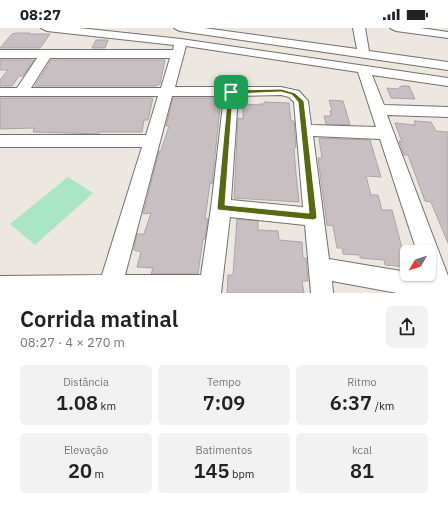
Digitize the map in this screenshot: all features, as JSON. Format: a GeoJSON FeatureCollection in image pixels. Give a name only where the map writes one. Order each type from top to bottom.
{"type":"FeatureCollection","features":[{"type":"Feature","properties":{"kind":"street"},"geometry":{"type":"LineString","coordinates":[[47,28],[144,33],[179,41],[364,61],[386,57],[448,66]]}},
{"type":"Feature","properties":{"kind":"street"},"geometry":{"type":"LineString","coordinates":[[359,28],[364,61],[378,110],[425,245]]}},
{"type":"Feature","properties":{"kind":"street"},"geometry":{"type":"LineString","coordinates":[[396,28],[417,29],[448,35]]}},
{"type":"Feature","properties":{"kind":"street"},"geometry":{"type":"LineString","coordinates":[[0,54],[46,54],[179,41],[228,31],[247,37],[333,50],[364,61],[448,82]]}},
{"type":"Feature","properties":{"kind":"street"},"geometry":{"type":"LineString","coordinates":[[110,287],[166,92],[179,41]]}},
{"type":"Feature","properties":{"kind":"street"},"geometry":{"type":"LineString","coordinates":[[386,57],[386,49],[448,58]]}},
{"type":"Feature","properties":{"kind":"street"},"geometry":{"type":"LineString","coordinates":[[22,91],[46,54]]}},
{"type":"Feature","properties":{"kind":"street"},"geometry":{"type":"LineString","coordinates":[[0,92],[231,92],[281,90],[294,94],[301,101],[322,293]]}},
{"type":"Feature","properties":{"kind":"street"},"geometry":{"type":"LineString","coordinates":[[0,287],[210,289],[221,208],[231,92]]}},
{"type":"Feature","properties":{"kind":"street"},"geometry":{"type":"LineString","coordinates":[[378,110],[448,112]]}},
{"type":"Feature","properties":{"kind":"street"},"geometry":{"type":"LineString","coordinates":[[305,130],[386,133]]}},
{"type":"Feature","properties":{"kind":"street"},"geometry":{"type":"LineString","coordinates":[[0,141],[151,141]]}},
{"type":"Feature","properties":{"kind":"street"},"geometry":{"type":"LineString","coordinates":[[221,208],[313,217]]}},
{"type":"Feature","properties":{"kind":"street"},"geometry":{"type":"LineString","coordinates":[[320,268],[444,291]]}},
{"type":"Feature","properties":{"kind":"street"},"geometry":{"type":"LineString","coordinates":[[436,272],[444,291]]}},
{"type":"Feature","properties":{"kind":"green space"},"geometry":{"type":"Polygon","coordinates":[[[68,177],[93,193],[35,245],[10,224],[68,177]]]}},
{"type":"Feature","properties":{"kind":"building"},"geometry":{"type":"Polygon","coordinates":[[[12,34],[50,34],[40,48],[0,48],[12,34]]]}},
{"type":"Feature","properties":{"kind":"building"},"geometry":{"type":"Polygon","coordinates":[[[96,40],[108,40],[105,48],[92,48],[96,40]]]}},
{"type":"Feature","properties":{"kind":"building"},"geometry":{"type":"Polygon","coordinates":[[[0,60],[34,60],[23,76],[19,76],[12,86],[0,86],[0,80],[8,70],[0,70],[0,60]]]}},
{"type":"Feature","properties":{"kind":"building"},"geometry":{"type":"Polygon","coordinates":[[[51,60],[165,60],[160,84],[156,86],[35,86],[51,60]]]}},
{"type":"Feature","properties":{"kind":"building"},"geometry":{"type":"Polygon","coordinates":[[[401,86],[409,86],[415,99],[391,98],[387,88],[398,89],[401,86]]]}},
{"type":"Feature","properties":{"kind":"building"},"geometry":{"type":"Polygon","coordinates":[[[0,98],[153,98],[148,120],[144,120],[142,132],[99,132],[99,134],[33,132],[34,128],[0,129],[0,98]]]}},
{"type":"Feature","properties":{"kind":"building"},"geometry":{"type":"Polygon","coordinates":[[[173,98],[221,98],[212,184],[210,183],[205,219],[208,219],[205,239],[203,239],[198,274],[151,274],[153,268],[137,267],[141,252],[134,250],[137,234],[144,234],[151,213],[143,214],[159,151],[161,151],[169,126],[166,126],[173,98]]]}},
{"type":"Feature","properties":{"kind":"building"},"geometry":{"type":"Polygon","coordinates":[[[329,100],[343,101],[350,125],[326,124],[324,116],[331,116],[330,111],[332,111],[329,100]]]}},
{"type":"Feature","properties":{"kind":"building"},"geometry":{"type":"Polygon","coordinates":[[[264,102],[289,103],[291,121],[294,121],[296,147],[294,149],[299,202],[234,198],[238,118],[243,119],[243,104],[259,105],[264,104],[264,102]]]}},
{"type":"Feature","properties":{"kind":"building"},"geometry":{"type":"Polygon","coordinates":[[[414,121],[431,122],[436,131],[448,132],[448,243],[431,202],[425,201],[408,155],[404,155],[399,141],[402,142],[395,123],[416,125],[414,121]]]}},
{"type":"Feature","properties":{"kind":"building"},"geometry":{"type":"Polygon","coordinates":[[[319,138],[370,140],[381,177],[366,176],[371,195],[378,195],[382,210],[392,210],[401,245],[400,245],[400,266],[385,265],[384,260],[360,258],[360,255],[343,254],[342,248],[337,248],[333,226],[327,225],[318,158],[322,158],[319,138]]]}},
{"type":"Feature","properties":{"kind":"building"},"geometry":{"type":"Polygon","coordinates":[[[237,219],[258,221],[258,230],[278,231],[279,240],[302,242],[303,258],[306,258],[308,281],[302,281],[304,293],[227,293],[228,275],[233,275],[237,219]]]}},
{"type":"Feature","properties":{"kind":"route"},"geometry":{"type":"LineString","coordinates":[[281,90],[294,94],[301,101],[313,217],[221,208],[231,92],[281,90]]}}]}
